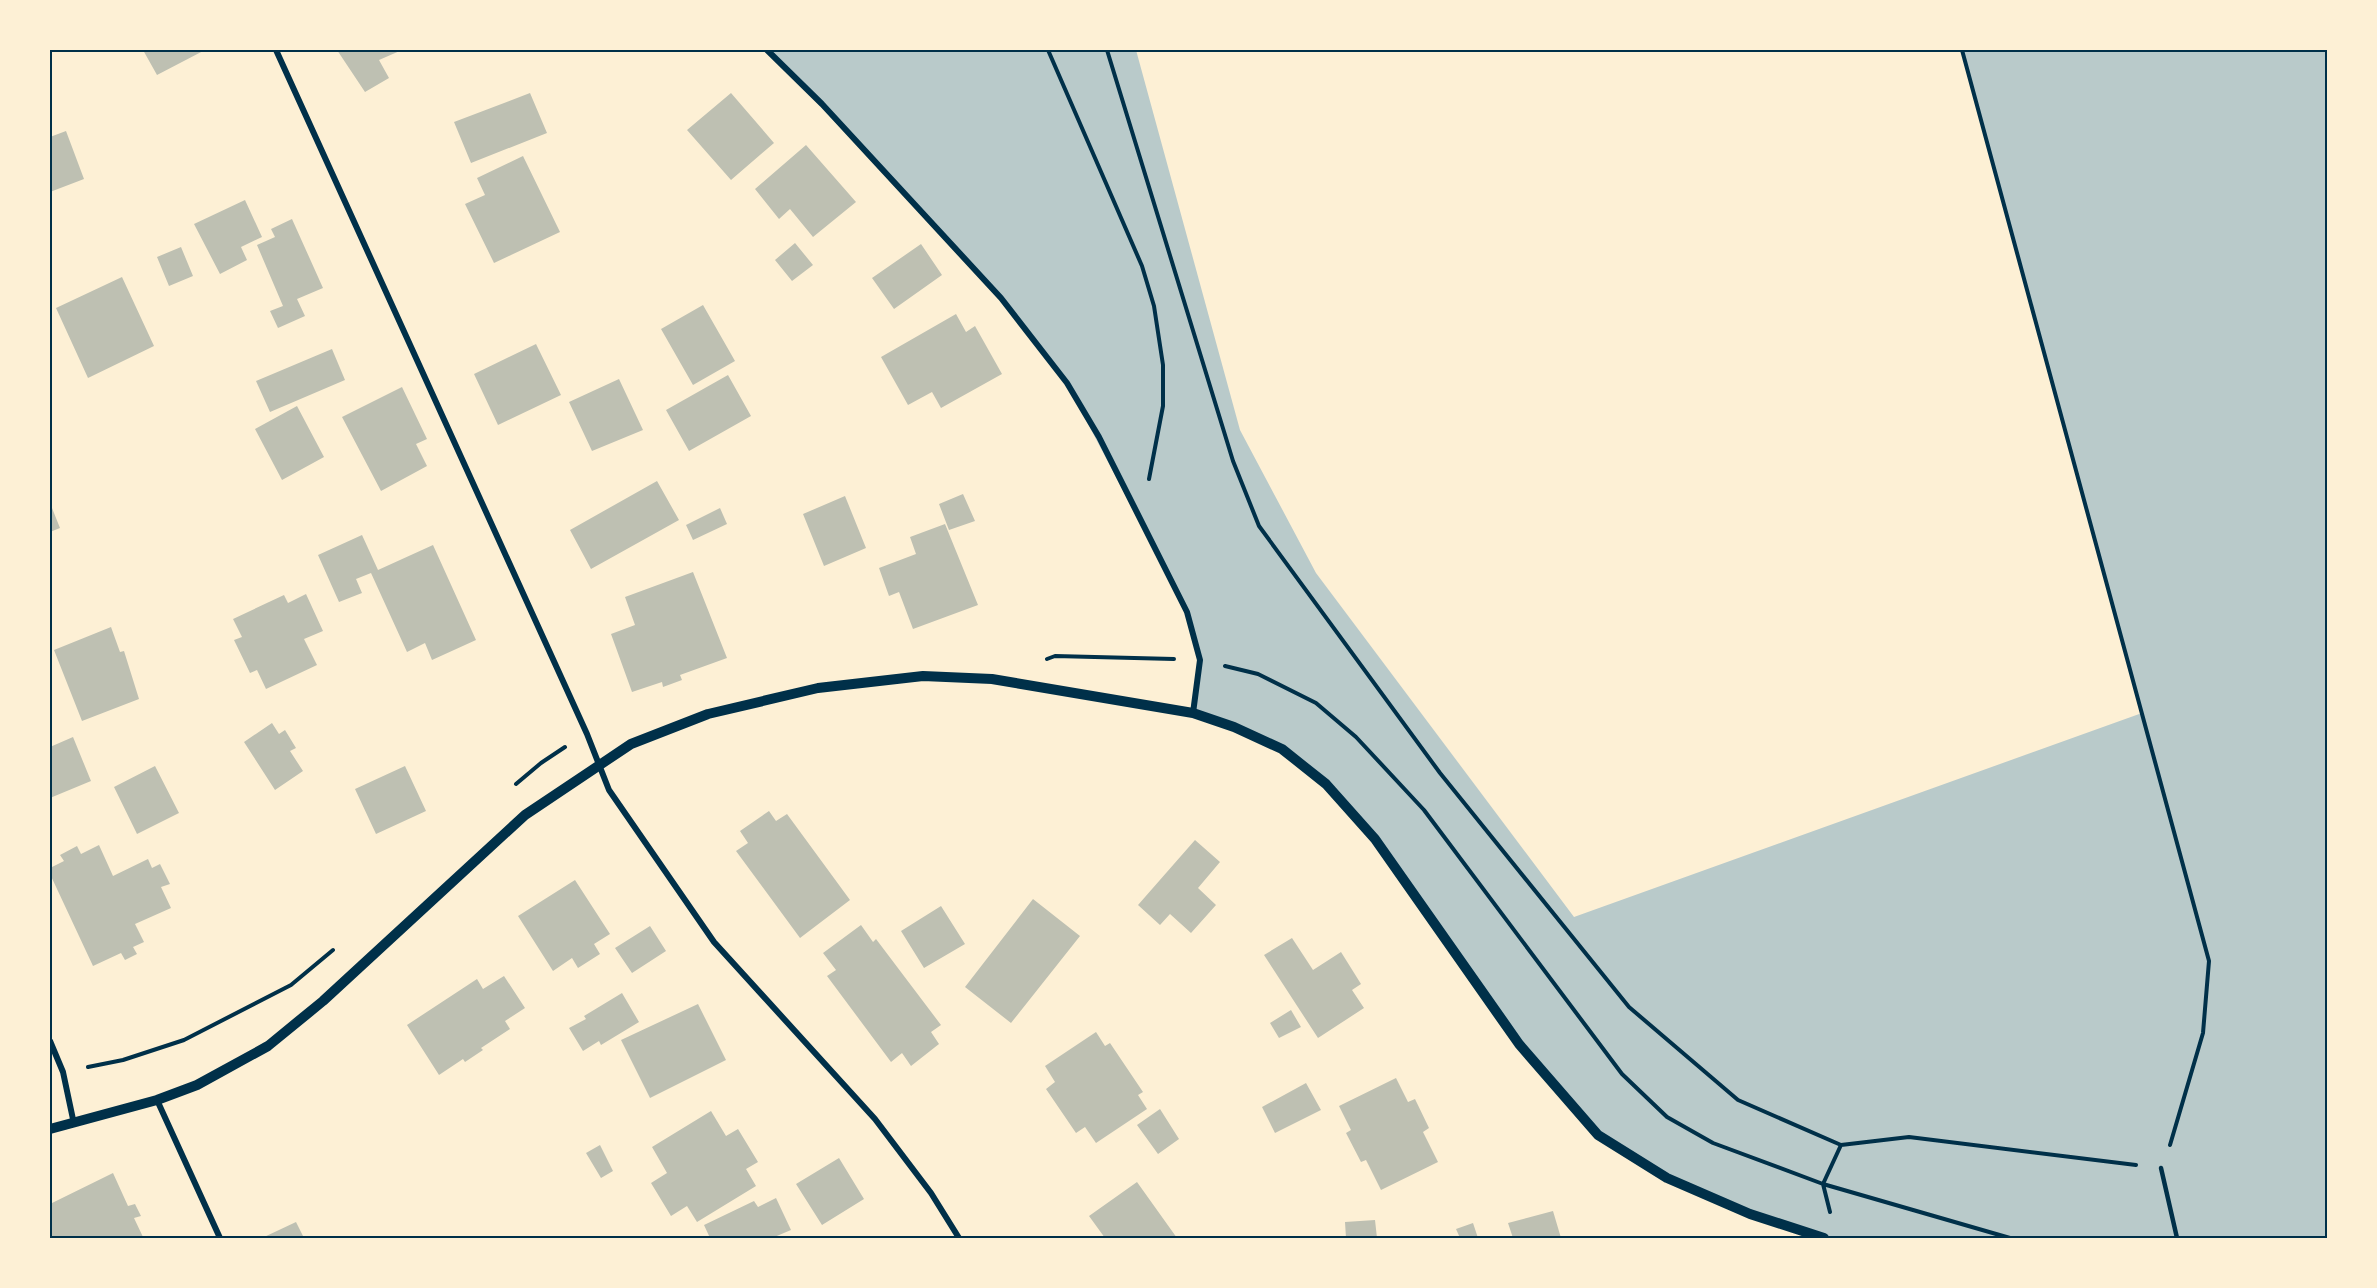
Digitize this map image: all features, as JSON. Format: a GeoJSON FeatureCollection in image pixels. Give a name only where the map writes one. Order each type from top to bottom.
{"type":"FeatureCollection","features":[{"type":"Feature","properties":{"kind":"street"},"geometry":{"type":"LineString","coordinates":[[276,50],[587,734],[609,790],[714,942],[875,1119],[931,1193],[958,1239]]}},
{"type":"Feature","properties":{"kind":"street"},"geometry":{"type":"LineString","coordinates":[[767,50],[822,104],[1001,298],[1067,384],[1099,437],[1186,612],[1200,660],[1193,713]]}},
{"type":"Feature","properties":{"kind":"street"},"geometry":{"type":"LineString","coordinates":[[50,1129],[157,1100],[197,1085],[268,1046],[323,1000],[525,815],[631,744],[708,714],[818,688],[923,676],[992,679],[1193,713],[1234,727],[1282,749],[1326,784],[1374,839],[1520,1044],[1599,1135],[1667,1178],[1750,1214],[1824,1239]]}},
{"type":"Feature","properties":{"kind":"street"},"geometry":{"type":"LineString","coordinates":[[50,1041],[63,1072],[74,1124]]}},
{"type":"Feature","properties":{"kind":"street"},"geometry":{"type":"LineString","coordinates":[[157,1100],[220,1239]]}},
{"type":"Feature","properties":{"kind":"lane"},"geometry":{"type":"LineString","coordinates":[[2161,1168],[2177,1239]]}},
{"type":"Feature","properties":{"kind":"path"},"geometry":{"type":"LineString","coordinates":[[1048,50],[1142,266],[1154,306],[1162,365],[1163,406],[1152,471],[1135,510]]}},
{"type":"Feature","properties":{"kind":"path"},"geometry":{"type":"LineString","coordinates":[[1107,50],[1233,461],[1259,526],[1440,773],[1629,1007],[1738,1100],[1841,1145],[1909,1137],[2161,1168],[2174,1135],[2203,1034],[2209,961],[1962,50]]}},
{"type":"Feature","properties":{"kind":"path"},"geometry":{"type":"LineString","coordinates":[[1044,660],[1055,656],[1200,660],[1258,674],[1316,703],[1356,737],[1424,810],[1622,1074],[1667,1117],[1713,1143],[1823,1184],[2010,1239]]}},
{"type":"Feature","properties":{"kind":"path"},"geometry":{"type":"LineString","coordinates":[[515,785],[541,763],[587,734]]}},
{"type":"Feature","properties":{"kind":"path"},"geometry":{"type":"LineString","coordinates":[[63,1072],[123,1060],[184,1040],[291,985],[338,946]]}},
{"type":"Feature","properties":{"kind":"path"},"geometry":{"type":"LineString","coordinates":[[1831,1217],[1823,1184],[1841,1145]]}},
{"type":"Feature","properties":{"kind":"shaded area"},"geometry":{"type":"Polygon","coordinates":[[[767,50],[1136,50],[1240,430],[1316,573],[1574,917],[2142,713],[1962,50],[2327,50],[2327,1238],[1824,1238],[1667,1178],[1598,1135],[1546,1076],[1375,839],[1326,784],[1282,749],[1193,713],[1200,660],[1187,612],[1067,384],[1001,298],[767,50]]]}},
{"type":"Feature","properties":{"kind":"building"},"geometry":{"type":"Polygon","coordinates":[[[143,50],[205,50],[157,75],[143,50]]]}},
{"type":"Feature","properties":{"kind":"building"},"geometry":{"type":"Polygon","coordinates":[[[337,50],[402,50],[379,60],[389,78],[365,92],[337,50]]]}},
{"type":"Feature","properties":{"kind":"building"},"geometry":{"type":"Polygon","coordinates":[[[530,93],[547,133],[471,163],[454,122],[530,93]]]}},
{"type":"Feature","properties":{"kind":"building"},"geometry":{"type":"Polygon","coordinates":[[[731,93],[774,143],[731,180],[687,130],[731,93]]]}},
{"type":"Feature","properties":{"kind":"building"},"geometry":{"type":"Polygon","coordinates":[[[66,131],[84,179],[50,192],[50,137],[66,131]]]}},
{"type":"Feature","properties":{"kind":"building"},"geometry":{"type":"Polygon","coordinates":[[[806,145],[856,202],[813,237],[790,209],[779,219],[755,189],[806,145]]]}},
{"type":"Feature","properties":{"kind":"building"},"geometry":{"type":"Polygon","coordinates":[[[523,156],[560,232],[494,263],[465,204],[485,195],[477,178],[523,156]]]}},
{"type":"Feature","properties":{"kind":"building"},"geometry":{"type":"Polygon","coordinates":[[[245,200],[262,237],[241,247],[247,260],[220,274],[194,224],[245,200]]]}},
{"type":"Feature","properties":{"kind":"building"},"geometry":{"type":"Polygon","coordinates":[[[292,219],[323,288],[297,299],[305,316],[278,328],[270,311],[283,306],[257,245],[275,237],[271,229],[292,219]]]}},
{"type":"Feature","properties":{"kind":"building"},"geometry":{"type":"Polygon","coordinates":[[[795,243],[813,265],[792,281],[775,260],[795,243]]]}},
{"type":"Feature","properties":{"kind":"building"},"geometry":{"type":"Polygon","coordinates":[[[921,244],[942,275],[894,309],[872,278],[921,244]]]}},
{"type":"Feature","properties":{"kind":"building"},"geometry":{"type":"Polygon","coordinates":[[[181,247],[193,276],[169,286],[157,257],[181,247]]]}},
{"type":"Feature","properties":{"kind":"building"},"geometry":{"type":"Polygon","coordinates":[[[122,277],[154,346],[88,378],[56,308],[122,277]]]}},
{"type":"Feature","properties":{"kind":"building"},"geometry":{"type":"Polygon","coordinates":[[[703,305],[735,361],[693,385],[661,329],[703,305]]]}},
{"type":"Feature","properties":{"kind":"building"},"geometry":{"type":"Polygon","coordinates":[[[956,314],[966,332],[975,326],[1002,374],[941,408],[932,392],[908,405],[881,357],[956,314]]]}},
{"type":"Feature","properties":{"kind":"building"},"geometry":{"type":"Polygon","coordinates":[[[536,344],[561,395],[498,425],[474,374],[536,344]]]}},
{"type":"Feature","properties":{"kind":"building"},"geometry":{"type":"Polygon","coordinates":[[[332,349],[345,380],[270,412],[256,381],[332,349]]]}},
{"type":"Feature","properties":{"kind":"building"},"geometry":{"type":"Polygon","coordinates":[[[728,375],[751,416],[689,451],[666,410],[728,375]]]}},
{"type":"Feature","properties":{"kind":"building"},"geometry":{"type":"Polygon","coordinates":[[[619,379],[643,430],[592,451],[569,402],[619,379]]]}},
{"type":"Feature","properties":{"kind":"building"},"geometry":{"type":"Polygon","coordinates":[[[402,387],[427,439],[416,444],[427,466],[381,491],[342,417],[402,387]]]}},
{"type":"Feature","properties":{"kind":"building"},"geometry":{"type":"Polygon","coordinates":[[[297,406],[324,457],[282,480],[255,429],[297,406]]]}},
{"type":"Feature","properties":{"kind":"building"},"geometry":{"type":"Polygon","coordinates":[[[657,481],[679,520],[591,569],[570,530],[657,481]]]}},
{"type":"Feature","properties":{"kind":"building"},"geometry":{"type":"Polygon","coordinates":[[[963,494],[975,521],[949,530],[939,504],[963,494]]]}},
{"type":"Feature","properties":{"kind":"building"},"geometry":{"type":"Polygon","coordinates":[[[845,496],[866,548],[824,566],[803,514],[845,496]]]}},
{"type":"Feature","properties":{"kind":"building"},"geometry":{"type":"Polygon","coordinates":[[[50,503],[60,528],[50,532],[50,503]]]}},
{"type":"Feature","properties":{"kind":"building"},"geometry":{"type":"Polygon","coordinates":[[[720,508],[727,524],[693,540],[686,525],[720,508]]]}},
{"type":"Feature","properties":{"kind":"building"},"geometry":{"type":"Polygon","coordinates":[[[945,524],[978,605],[913,629],[899,592],[889,596],[879,568],[916,554],[910,537],[945,524]]]}},
{"type":"Feature","properties":{"kind":"building"},"geometry":{"type":"Polygon","coordinates":[[[362,535],[378,570],[433,545],[476,640],[432,660],[425,643],[407,652],[371,573],[356,579],[362,593],[339,602],[318,555],[362,535]]]}},
{"type":"Feature","properties":{"kind":"building"},"geometry":{"type":"Polygon","coordinates":[[[693,572],[727,658],[680,675],[682,680],[663,687],[662,682],[632,692],[611,634],[635,625],[625,597],[693,572]]]}},
{"type":"Feature","properties":{"kind":"building"},"geometry":{"type":"Polygon","coordinates":[[[306,594],[323,631],[304,639],[317,665],[266,689],[257,670],[250,673],[234,640],[242,637],[233,619],[284,595],[288,603],[306,594]]]}},
{"type":"Feature","properties":{"kind":"building"},"geometry":{"type":"Polygon","coordinates":[[[111,627],[120,652],[124,651],[139,699],[82,721],[54,650],[111,627]]]}},
{"type":"Feature","properties":{"kind":"building"},"geometry":{"type":"Polygon","coordinates":[[[272,723],[279,734],[285,730],[296,748],[290,751],[303,771],[275,790],[244,742],[272,723]]]}},
{"type":"Feature","properties":{"kind":"building"},"geometry":{"type":"Polygon","coordinates":[[[73,737],[91,781],[50,798],[50,747],[73,737]]]}},
{"type":"Feature","properties":{"kind":"building"},"geometry":{"type":"Polygon","coordinates":[[[155,766],[179,813],[137,834],[114,787],[155,766]]]}},
{"type":"Feature","properties":{"kind":"building"},"geometry":{"type":"Polygon","coordinates":[[[405,766],[426,811],[376,834],[355,789],[405,766]]]}},
{"type":"Feature","properties":{"kind":"building"},"geometry":{"type":"Polygon","coordinates":[[[769,811],[776,821],[787,814],[850,900],[800,938],[736,851],[748,843],[740,831],[769,811]]]}},
{"type":"Feature","properties":{"kind":"building"},"geometry":{"type":"Polygon","coordinates":[[[1195,840],[1220,862],[1198,888],[1216,905],[1191,933],[1170,914],[1160,925],[1138,905],[1195,840]]]}},
{"type":"Feature","properties":{"kind":"building"},"geometry":{"type":"Polygon","coordinates":[[[99,845],[113,876],[148,859],[152,868],[160,864],[170,884],[161,887],[171,908],[135,924],[144,942],[133,947],[137,954],[125,960],[121,953],[93,966],[50,874],[50,868],[64,861],[60,855],[77,846],[81,854],[99,845]]]}},
{"type":"Feature","properties":{"kind":"building"},"geometry":{"type":"Polygon","coordinates":[[[575,880],[610,934],[594,944],[600,954],[578,968],[572,958],[553,971],[518,916],[575,880]]]}},
{"type":"Feature","properties":{"kind":"building"},"geometry":{"type":"Polygon","coordinates":[[[1033,899],[1080,936],[1011,1023],[965,987],[1033,899]]]}},
{"type":"Feature","properties":{"kind":"building"},"geometry":{"type":"Polygon","coordinates":[[[941,906],[965,944],[924,968],[901,931],[941,906]]]}},
{"type":"Feature","properties":{"kind":"building"},"geometry":{"type":"Polygon","coordinates":[[[861,925],[873,942],[876,939],[941,1025],[931,1032],[939,1044],[911,1066],[902,1053],[891,1062],[827,976],[836,970],[823,953],[861,925]]]}},
{"type":"Feature","properties":{"kind":"building"},"geometry":{"type":"Polygon","coordinates":[[[650,926],[666,951],[632,973],[615,948],[650,926]]]}},
{"type":"Feature","properties":{"kind":"building"},"geometry":{"type":"Polygon","coordinates":[[[1292,938],[1313,970],[1341,952],[1361,984],[1352,990],[1364,1008],[1318,1038],[1264,955],[1292,938]]]}},
{"type":"Feature","properties":{"kind":"building"},"geometry":{"type":"Polygon","coordinates":[[[504,976],[525,1008],[505,1021],[510,1029],[481,1048],[483,1050],[465,1062],[463,1059],[439,1075],[407,1025],[477,979],[483,989],[504,976]]]}},
{"type":"Feature","properties":{"kind":"building"},"geometry":{"type":"Polygon","coordinates":[[[622,993],[639,1022],[601,1045],[599,1041],[583,1051],[569,1028],[586,1019],[584,1016],[622,993]]]}},
{"type":"Feature","properties":{"kind":"building"},"geometry":{"type":"Polygon","coordinates":[[[698,1004],[726,1060],[650,1098],[621,1040],[698,1004]]]}},
{"type":"Feature","properties":{"kind":"building"},"geometry":{"type":"Polygon","coordinates":[[[1291,1010],[1301,1027],[1279,1038],[1270,1023],[1291,1010]]]}},
{"type":"Feature","properties":{"kind":"building"},"geometry":{"type":"Polygon","coordinates":[[[1096,1032],[1105,1046],[1110,1043],[1143,1092],[1138,1095],[1147,1109],[1096,1143],[1085,1127],[1076,1133],[1046,1089],[1055,1082],[1045,1066],[1096,1032]]]}},
{"type":"Feature","properties":{"kind":"building"},"geometry":{"type":"Polygon","coordinates":[[[1396,1078],[1408,1102],[1415,1099],[1429,1128],[1423,1132],[1438,1162],[1381,1190],[1366,1160],[1361,1162],[1346,1133],[1351,1130],[1339,1106],[1396,1078]]]}},
{"type":"Feature","properties":{"kind":"building"},"geometry":{"type":"Polygon","coordinates":[[[1306,1083],[1321,1110],[1275,1133],[1262,1107],[1306,1083]]]}},
{"type":"Feature","properties":{"kind":"building"},"geometry":{"type":"Polygon","coordinates":[[[1160,1109],[1179,1139],[1158,1154],[1137,1125],[1160,1109]]]}},
{"type":"Feature","properties":{"kind":"building"},"geometry":{"type":"Polygon","coordinates":[[[711,1111],[726,1136],[738,1129],[758,1162],[746,1169],[756,1186],[697,1222],[687,1206],[671,1216],[651,1183],[667,1173],[652,1147],[711,1111]]]}},
{"type":"Feature","properties":{"kind":"building"},"geometry":{"type":"Polygon","coordinates":[[[600,1145],[613,1171],[601,1178],[586,1153],[600,1145]]]}},
{"type":"Feature","properties":{"kind":"building"},"geometry":{"type":"Polygon","coordinates":[[[839,1158],[864,1199],[822,1225],[796,1184],[839,1158]]]}},
{"type":"Feature","properties":{"kind":"building"},"geometry":{"type":"Polygon","coordinates":[[[113,1173],[128,1206],[135,1204],[141,1216],[134,1218],[143,1237],[50,1238],[50,1204],[113,1173]]]}},
{"type":"Feature","properties":{"kind":"building"},"geometry":{"type":"Polygon","coordinates":[[[1137,1182],[1177,1238],[1105,1238],[1089,1216],[1137,1182]]]}},
{"type":"Feature","properties":{"kind":"building"},"geometry":{"type":"Polygon","coordinates":[[[776,1198],[791,1230],[772,1238],[710,1238],[704,1225],[754,1201],[758,1207],[776,1198]]]}},
{"type":"Feature","properties":{"kind":"building"},"geometry":{"type":"Polygon","coordinates":[[[1553,1211],[1561,1238],[1513,1238],[1508,1223],[1553,1211]]]}},
{"type":"Feature","properties":{"kind":"building"},"geometry":{"type":"Polygon","coordinates":[[[1375,1220],[1377,1238],[1346,1238],[1345,1222],[1375,1220]]]}},
{"type":"Feature","properties":{"kind":"building"},"geometry":{"type":"Polygon","coordinates":[[[296,1222],[304,1238],[262,1238],[296,1222]]]}},
{"type":"Feature","properties":{"kind":"building"},"geometry":{"type":"Polygon","coordinates":[[[1473,1223],[1478,1238],[1460,1238],[1456,1229],[1473,1223]]]}}]}
